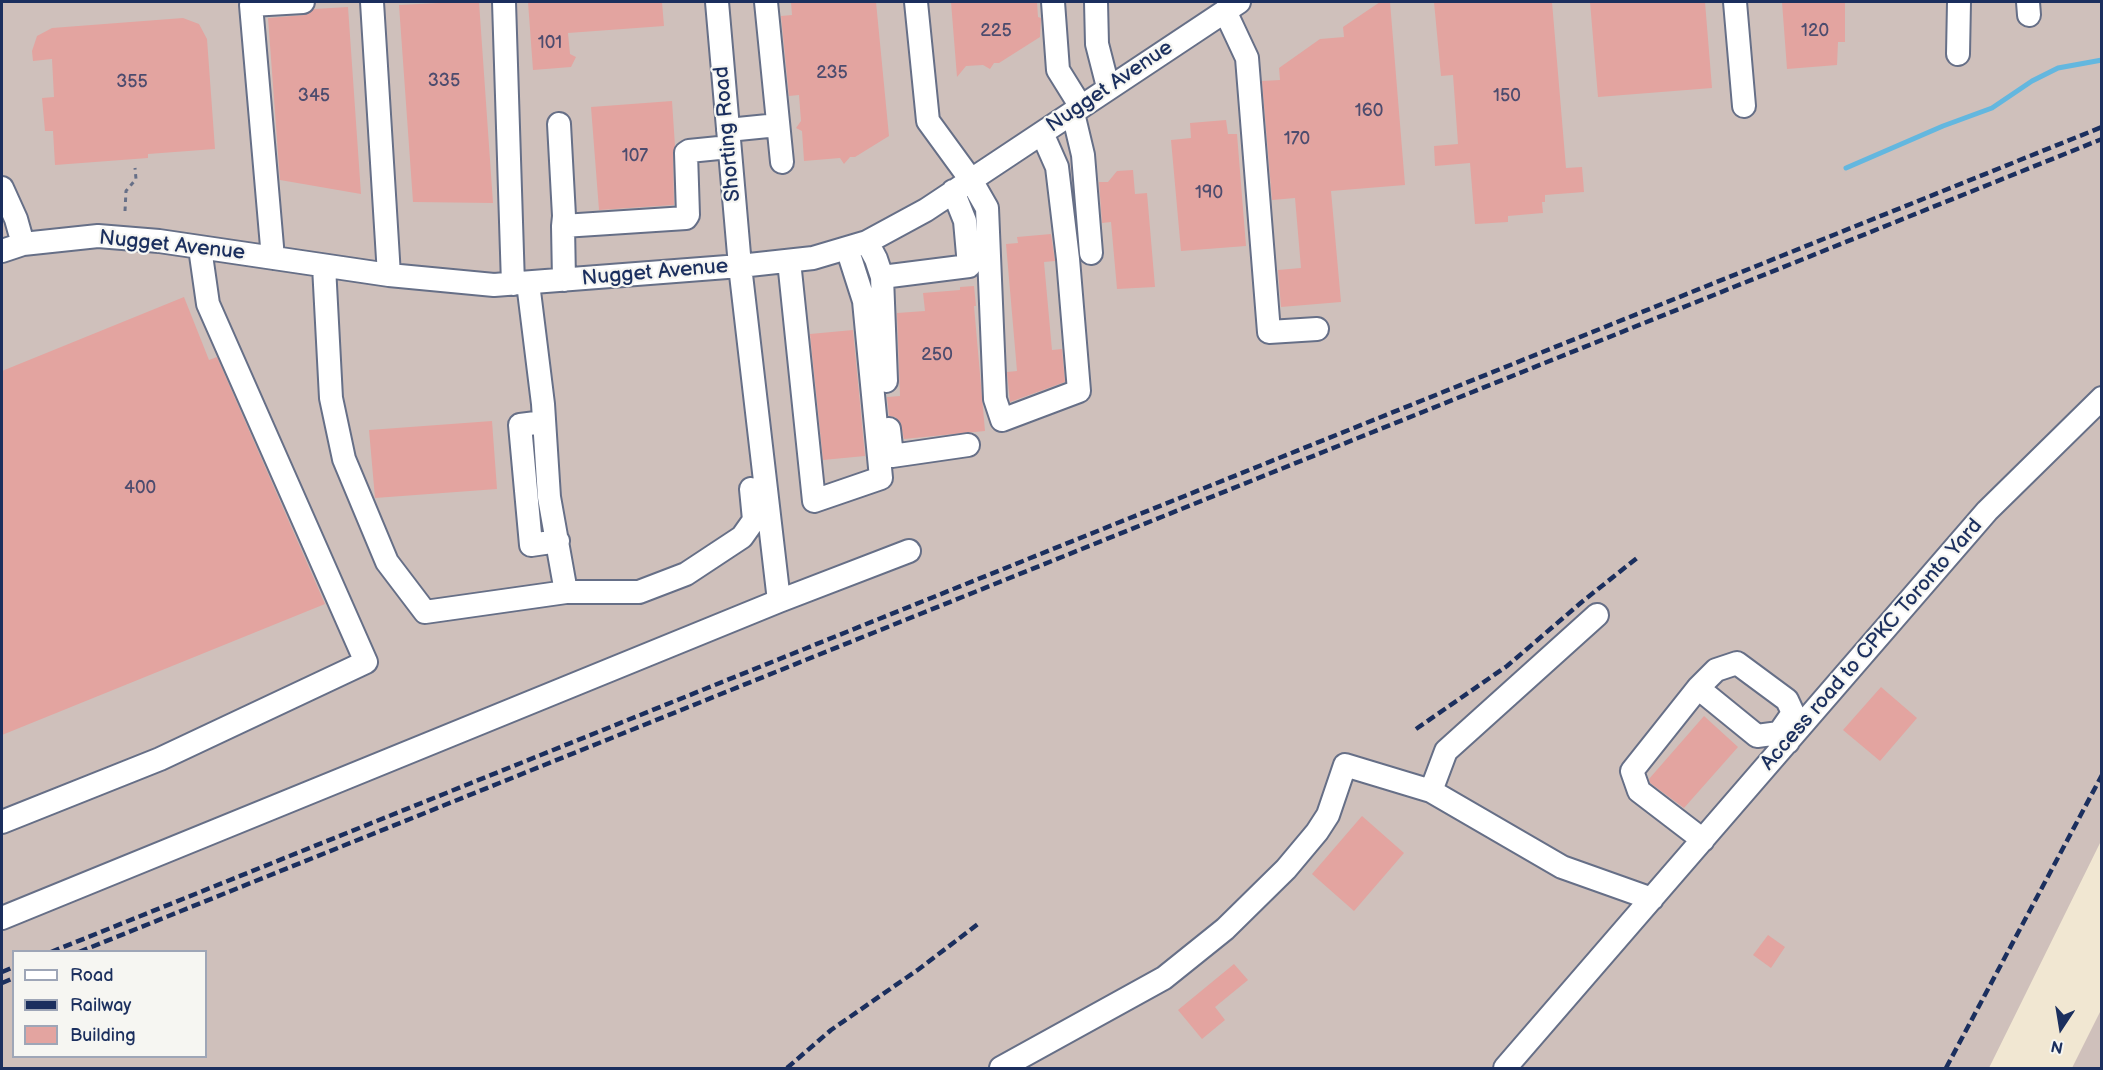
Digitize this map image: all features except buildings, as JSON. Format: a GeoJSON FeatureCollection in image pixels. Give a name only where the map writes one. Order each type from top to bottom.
{"type":"FeatureCollection","features":[{"type":"Feature","properties":{"kind":"street"},"geometry":{"type":"LineString","coordinates":[[273,258],[251,4],[303,2]]}},
{"type":"Feature","properties":{"kind":"street"},"geometry":{"type":"LineString","coordinates":[[372,2],[389,275]]}},
{"type":"Feature","properties":{"kind":"street"},"geometry":{"type":"LineString","coordinates":[[504,2],[521,283],[543,413],[549,497],[566,592]]}},
{"type":"Feature","properties":{"kind":"street","name":"Shorting Road"},"geometry":{"type":"LineString","coordinates":[[717,2],[740,266],[779,601]]}},
{"type":"Feature","properties":{"kind":"street"},"geometry":{"type":"LineString","coordinates":[[766,2],[782,162]]}},
{"type":"Feature","properties":{"kind":"street"},"geometry":{"type":"LineString","coordinates":[[916,2],[928,121],[962,186],[987,208],[995,399],[1002,420],[1079,390],[1068,259],[1057,167],[1042,133]]}},
{"type":"Feature","properties":{"kind":"street"},"geometry":{"type":"LineString","coordinates":[[1053,2],[1058,70],[1077,110],[1091,253]]}},
{"type":"Feature","properties":{"kind":"street"},"geometry":{"type":"LineString","coordinates":[[1096,2],[1097,44],[1108,87]]}},
{"type":"Feature","properties":{"kind":"street"},"geometry":{"type":"LineString","coordinates":[[1735,2],[1744,106]]}},
{"type":"Feature","properties":{"kind":"street"},"geometry":{"type":"LineString","coordinates":[[1958,54],[1959,2]]}},
{"type":"Feature","properties":{"kind":"street"},"geometry":{"type":"LineString","coordinates":[[1232,6],[1247,58],[1269,332],[1317,330]]}},
{"type":"Feature","properties":{"kind":"street","name":"Nugget Avenue"},"geometry":{"type":"LineString","coordinates":[[2,251],[23,244],[98,236],[159,241],[389,275],[494,285],[740,266],[813,258],[857,245],[926,210],[1232,6]]}},
{"type":"Feature","properties":{"kind":"street"},"geometry":{"type":"LineString","coordinates":[[559,124],[564,216],[562,226],[564,280]]}},
{"type":"Feature","properties":{"kind":"street"},"geometry":{"type":"LineString","coordinates":[[562,226],[686,218],[688,214],[686,153],[778,125]]}},
{"type":"Feature","properties":{"kind":"street"},"geometry":{"type":"LineString","coordinates":[[882,278],[969,266],[962,186]]}},
{"type":"Feature","properties":{"kind":"street"},"geometry":{"type":"LineString","coordinates":[[2,188],[16,219],[23,244]]}},
{"type":"Feature","properties":{"kind":"street"},"geometry":{"type":"LineString","coordinates":[[789,261],[814,501],[881,478],[857,245]]}},
{"type":"Feature","properties":{"kind":"street"},"geometry":{"type":"LineString","coordinates":[[857,245],[876,258],[882,278],[886,387],[892,456],[968,445]]}},
{"type":"Feature","properties":{"kind":"street"},"geometry":{"type":"LineString","coordinates":[[2,822],[160,759],[366,662],[208,304],[200,248]]}},
{"type":"Feature","properties":{"kind":"street"},"geometry":{"type":"LineString","coordinates":[[324,266],[330,398],[344,459],[387,562],[425,612],[566,592],[639,592],[686,574],[742,537],[754,520],[744,381],[751,367]]}},
{"type":"Feature","properties":{"kind":"street","name":"Access road to CPKC Toronto Yard"},"geometry":{"type":"LineString","coordinates":[[1505,1068],[1703,840],[1784,737],[1987,511],[2102,398]]}},
{"type":"Feature","properties":{"kind":"street"},"geometry":{"type":"LineString","coordinates":[[2,918],[779,601],[909,551]]}},
{"type":"Feature","properties":{"kind":"street"},"geometry":{"type":"LineString","coordinates":[[1431,791],[1446,750],[1597,615]]}},
{"type":"Feature","properties":{"kind":"street"},"geometry":{"type":"LineString","coordinates":[[1698,688],[1757,736],[1784,737],[1793,713],[1787,700],[1737,663],[1716,670],[1698,688],[1632,771],[1639,791],[1703,840]]}},
{"type":"Feature","properties":{"kind":"street"},"geometry":{"type":"LineString","coordinates":[[1001,1068],[1164,978],[1225,929],[1286,869],[1317,832],[1328,815],[1344,765],[1431,791],[1562,867],[1653,899]]}},
{"type":"Feature","properties":{"kind":"path"},"geometry":{"type":"LineString","coordinates":[[125,210],[126,191],[136,179],[135,168]]}},
{"type":"Feature","properties":{"kind":"shaded area"},"geometry":{"type":"Polygon","coordinates":[[[2,2],[2101,2],[2101,841],[1989,1068],[2,1068],[2,2]]]}},
{"type":"Feature","properties":{"kind":"shaded area"},"geometry":{"type":"Polygon","coordinates":[[[2101,1010],[2101,1068],[2072,1068],[2101,1010]]]}},
{"type":"Feature","properties":{"kind":"waterway"},"geometry":{"type":"LineString","coordinates":[[1846,168],[1943,126],[1992,108],[2032,81],[2058,68],[2102,60]]}},
{"type":"Feature","properties":{"kind":"railway"},"geometry":{"type":"LineString","coordinates":[[56,950],[2102,127]]}},
{"type":"Feature","properties":{"kind":"railway"},"geometry":{"type":"LineString","coordinates":[[84,950],[2102,139]]}},
{"type":"Feature","properties":{"kind":"railway"},"geometry":{"type":"LineString","coordinates":[[1416,729],[1507,666],[1637,558]]}},
{"type":"Feature","properties":{"kind":"railway"},"geometry":{"type":"LineString","coordinates":[[1946,1068],[2102,775]]}},
{"type":"Feature","properties":{"kind":"railway"},"geometry":{"type":"LineString","coordinates":[[787,1068],[831,1030],[919,969],[978,924]]}},
{"type":"Feature","properties":{"kind":"railway"},"geometry":{"type":"LineString","coordinates":[[2,972],[12,968]]}},
{"type":"Feature","properties":{"kind":"railway"},"geometry":{"type":"LineString","coordinates":[[2,983],[12,979]]}}]}
